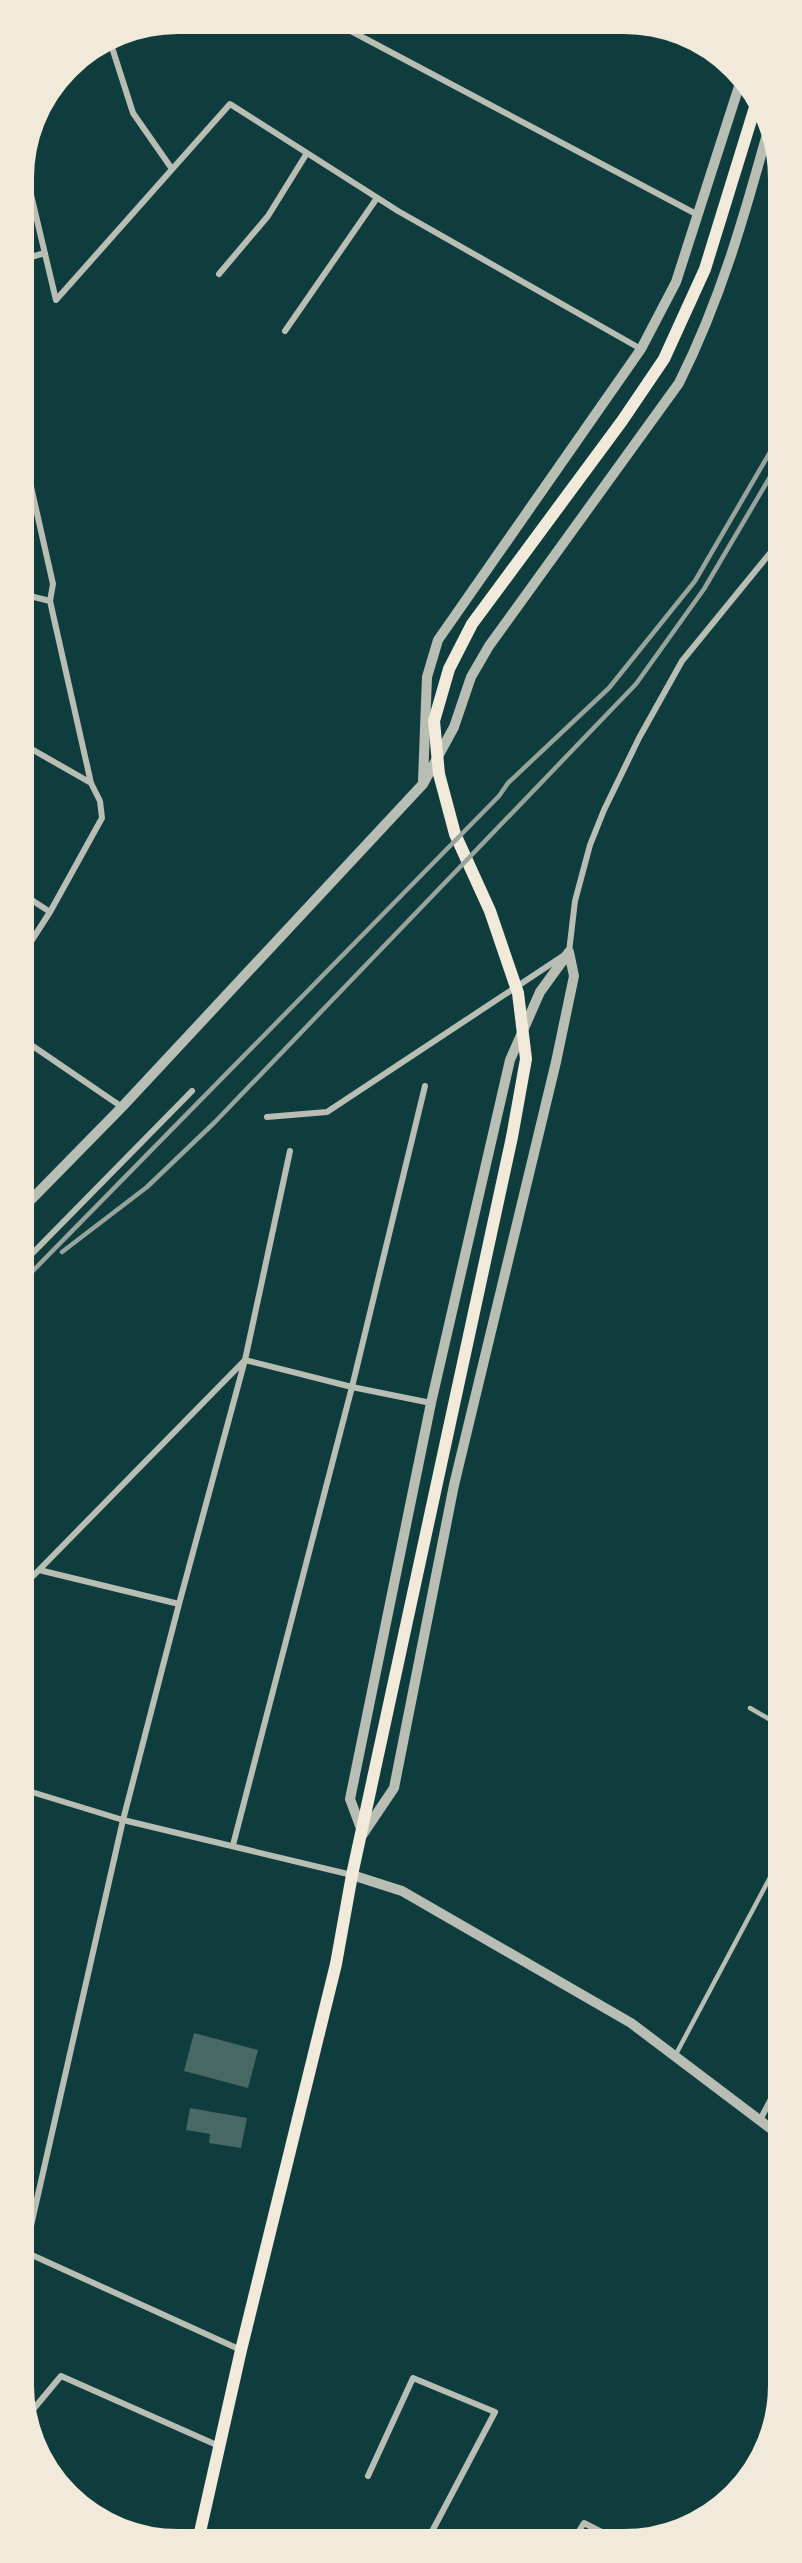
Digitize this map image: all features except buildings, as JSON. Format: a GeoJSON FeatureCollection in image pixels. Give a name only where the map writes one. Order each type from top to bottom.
{"type":"FeatureCollection","features":[{"type":"Feature","properties":{"kind":"main road"},"geometry":{"type":"LineString","coordinates":[[200,2533],[241,2350],[336,1964],[352,1875],[363,1834],[509,1149],[526,1059],[518,993],[490,911],[455,834],[438,774],[434,721],[449,669],[472,624],[622,421],[664,359],[705,269],[755,109]]}},
{"type":"Feature","properties":{"kind":"street"},"geometry":{"type":"LineString","coordinates":[[349,30],[698,215]]}},
{"type":"Feature","properties":{"kind":"street"},"geometry":{"type":"LineString","coordinates":[[112,46],[133,113],[172,169]]}},
{"type":"Feature","properties":{"kind":"street"},"geometry":{"type":"LineString","coordinates":[[423,784],[427,677],[438,640],[641,349],[676,282],[739,86]]}},
{"type":"Feature","properties":{"kind":"street"},"geometry":{"type":"LineString","coordinates":[[30,190],[56,300],[230,104],[377,198],[641,349]]}},
{"type":"Feature","properties":{"kind":"street"},"geometry":{"type":"LineString","coordinates":[[30,1201],[122,1107],[423,784],[454,727],[471,677],[489,646],[679,383],[701,339],[739,238],[766,138]]}},
{"type":"Feature","properties":{"kind":"street"},"geometry":{"type":"LineString","coordinates":[[219,274],[268,216],[307,153]]}},
{"type":"Feature","properties":{"kind":"street"},"geometry":{"type":"LineString","coordinates":[[285,331],[377,198]]}},
{"type":"Feature","properties":{"kind":"street"},"geometry":{"type":"LineString","coordinates":[[30,257],[45,253]]}},
{"type":"Feature","properties":{"kind":"street"},"geometry":{"type":"LineString","coordinates":[[30,482],[53,584],[50,601],[91,783],[100,801],[102,818],[50,912],[30,943]]}},
{"type":"Feature","properties":{"kind":"street"},"geometry":{"type":"LineString","coordinates":[[363,1834],[394,1788],[454,1485],[565,1019],[574,975],[569,952],[575,901],[590,845],[604,810],[639,738],[682,662],[772,551]]}},
{"type":"Feature","properties":{"kind":"street"},"geometry":{"type":"LineString","coordinates":[[30,596],[50,601]]}},
{"type":"Feature","properties":{"kind":"street"},"geometry":{"type":"LineString","coordinates":[[424,716],[454,727]]}},
{"type":"Feature","properties":{"kind":"street"},"geometry":{"type":"LineString","coordinates":[[30,748],[91,783]]}},
{"type":"Feature","properties":{"kind":"street"},"geometry":{"type":"LineString","coordinates":[[30,899],[50,912]]}},
{"type":"Feature","properties":{"kind":"street"},"geometry":{"type":"LineString","coordinates":[[267,1117],[327,1112],[569,952]]}},
{"type":"Feature","properties":{"kind":"street"},"geometry":{"type":"LineString","coordinates":[[363,1834],[350,1799],[431,1404],[510,1060],[540,992],[569,952]]}},
{"type":"Feature","properties":{"kind":"street"},"geometry":{"type":"LineString","coordinates":[[30,1044],[122,1107]]}},
{"type":"Feature","properties":{"kind":"street"},"geometry":{"type":"LineString","coordinates":[[233,1845],[352,1387],[425,1086]]}},
{"type":"Feature","properties":{"kind":"street"},"geometry":{"type":"LineString","coordinates":[[30,1256],[192,1091]]}},
{"type":"Feature","properties":{"kind":"street"},"geometry":{"type":"LineString","coordinates":[[30,2225],[123,1820],[245,1360],[290,1150]]}},
{"type":"Feature","properties":{"kind":"street"},"geometry":{"type":"LineString","coordinates":[[245,1360],[431,1404]]}},
{"type":"Feature","properties":{"kind":"street"},"geometry":{"type":"LineString","coordinates":[[30,1578],[245,1360]]}},
{"type":"Feature","properties":{"kind":"street"},"geometry":{"type":"LineString","coordinates":[[39,1570],[179,1604]]}},
{"type":"Feature","properties":{"kind":"street"},"geometry":{"type":"LineString","coordinates":[[30,1791],[123,1820],[352,1875],[402,1891],[631,2023],[772,2129]]}},
{"type":"Feature","properties":{"kind":"street"},"geometry":{"type":"LineString","coordinates":[[760,2120],[772,2098]]}},
{"type":"Feature","properties":{"kind":"street"},"geometry":{"type":"LineString","coordinates":[[30,2254],[241,2350]]}},
{"type":"Feature","properties":{"kind":"street"},"geometry":{"type":"LineString","coordinates":[[32,2410],[61,2376],[219,2446]]}},
{"type":"Feature","properties":{"kind":"street"},"geometry":{"type":"LineString","coordinates":[[368,2476],[413,2378],[495,2412],[431,2533]]}},
{"type":"Feature","properties":{"kind":"street"},"geometry":{"type":"LineString","coordinates":[[578,2533],[584,2523],[603,2533]]}},
{"type":"Feature","properties":{"kind":"lane"},"geometry":{"type":"LineString","coordinates":[[750,1708],[772,1721]]}},
{"type":"Feature","properties":{"kind":"lane"},"geometry":{"type":"LineString","coordinates":[[675,2056],[772,1874]]}},
{"type":"Feature","properties":{"kind":"railway"},"geometry":{"type":"LineString","coordinates":[[30,1274],[499,796],[508,783],[609,688],[695,581],[772,449]]}},
{"type":"Feature","properties":{"kind":"railway"},"geometry":{"type":"LineString","coordinates":[[62,1252],[147,1187],[215,1122],[636,684],[704,589],[772,474]]}}]}
